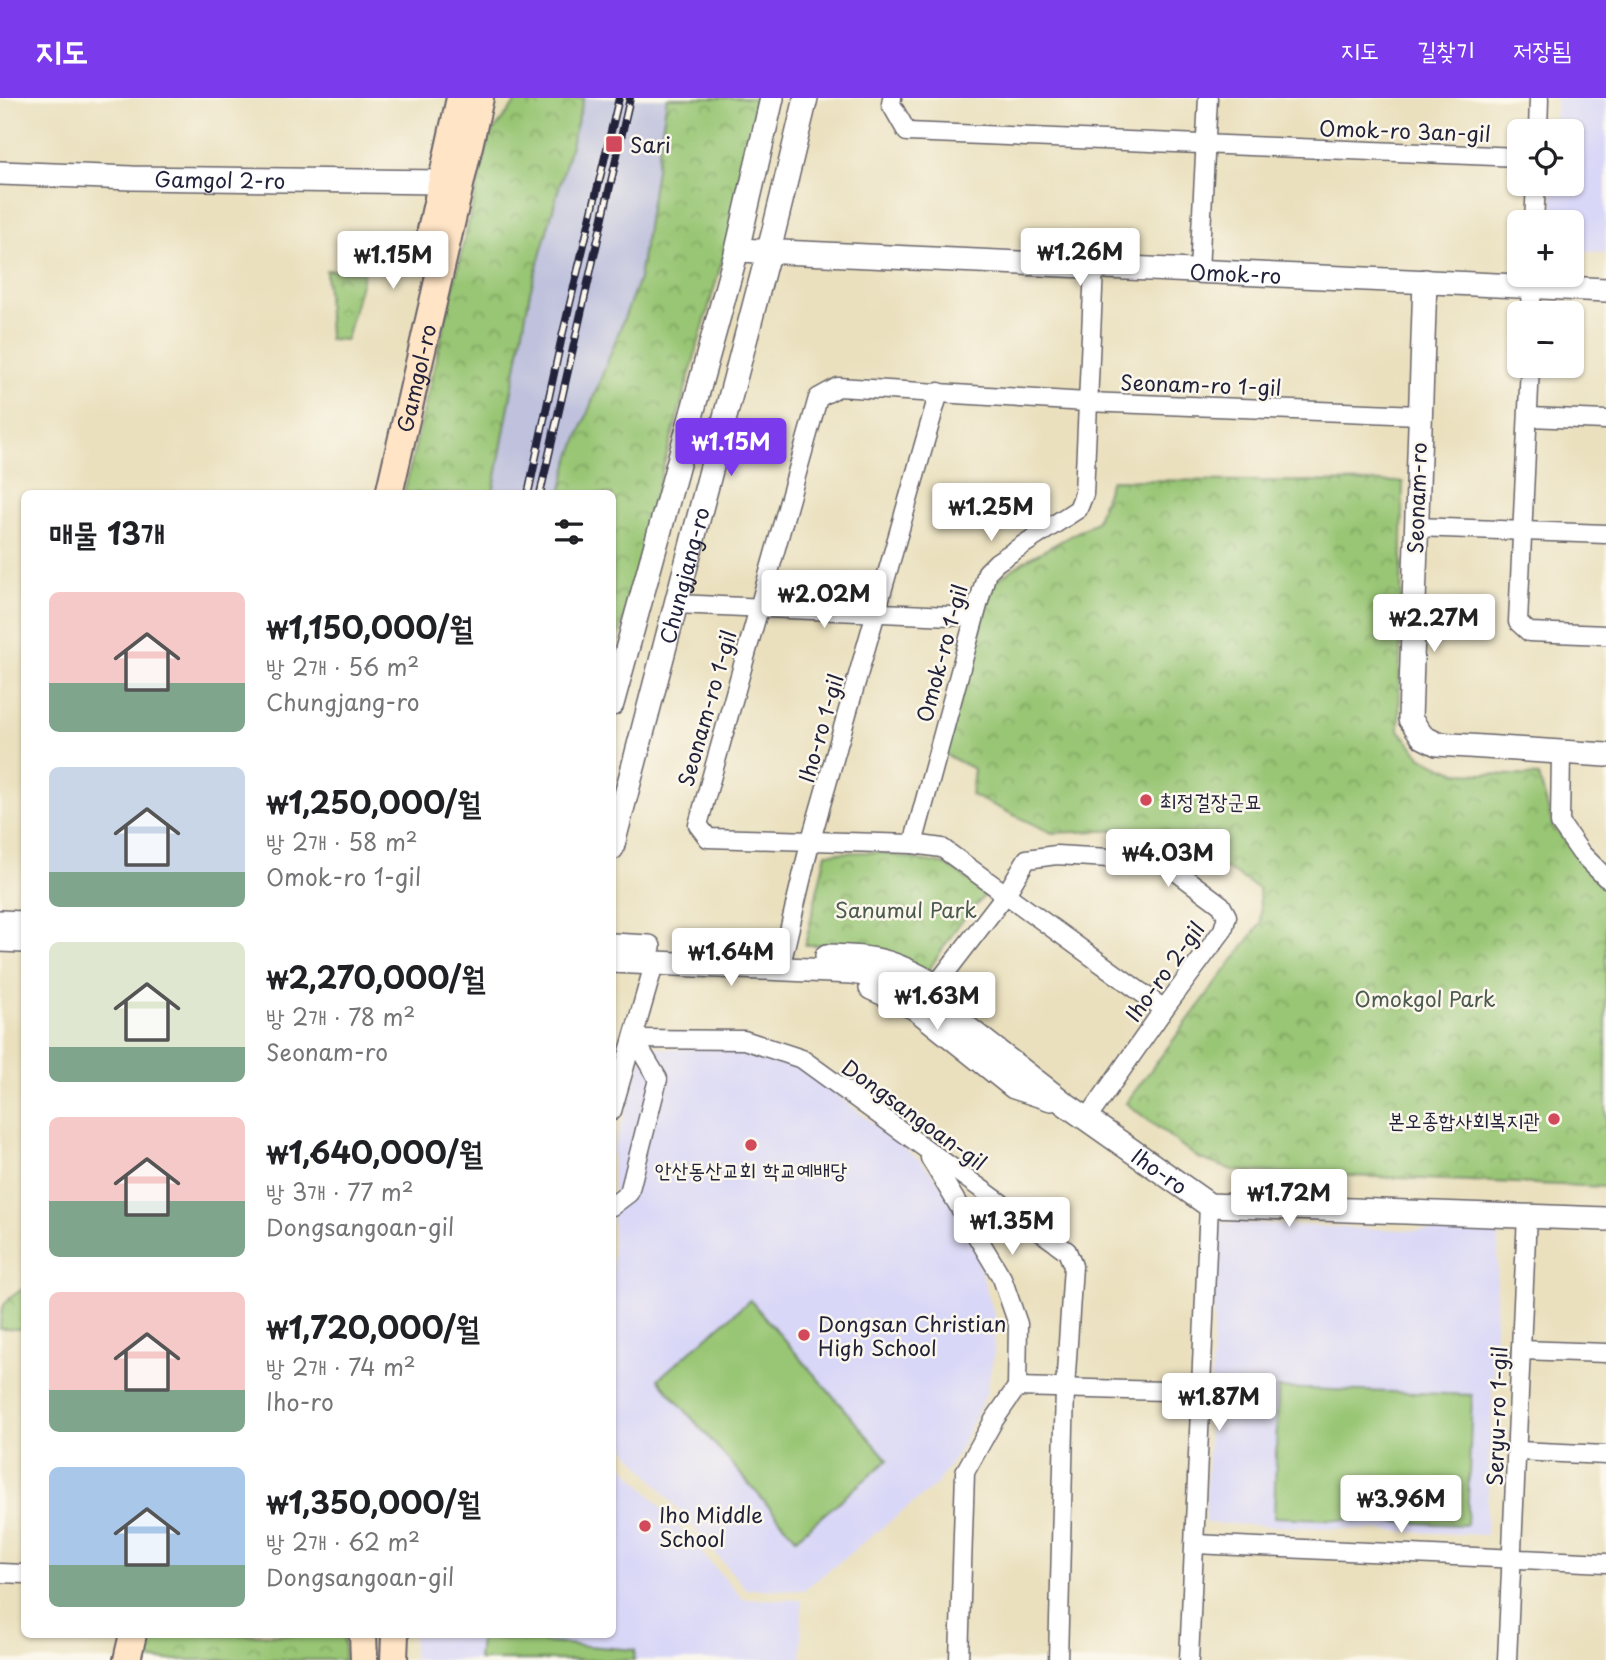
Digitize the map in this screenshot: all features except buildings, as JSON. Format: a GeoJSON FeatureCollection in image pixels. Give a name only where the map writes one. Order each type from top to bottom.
{"type":"FeatureCollection","features":[{"type":"Feature","properties":{"kind":"main road","name":"Gamgol-ro"},"geometry":{"type":"LineString","coordinates":[[374,490],[441,183],[476,100]]}},
{"type":"Feature","properties":{"kind":"main road","name":"Gamgol-ro"},"geometry":{"type":"LineString","coordinates":[[390,490],[476,100]]}},
{"type":"Feature","properties":{"kind":"main road"},"geometry":{"type":"LineString","coordinates":[[109,1660],[114,1638]]}},
{"type":"Feature","properties":{"kind":"main road"},"geometry":{"type":"LineString","coordinates":[[127,1660],[132,1638]]}},
{"type":"Feature","properties":{"kind":"main road"},"geometry":{"type":"LineString","coordinates":[[363,1638],[364,1660]]}},
{"type":"Feature","properties":{"kind":"main road"},"geometry":{"type":"LineString","coordinates":[[394,1660],[395,1638]]}},
{"type":"Feature","properties":{"kind":"street","name":"Chungjang-ro"},"geometry":{"type":"LineString","coordinates":[[616,689],[737,250],[772,98]]}},
{"type":"Feature","properties":{"kind":"street","name":"Chungjang-ro"},"geometry":{"type":"LineString","coordinates":[[616,833],[806,98]]}},
{"type":"Feature","properties":{"kind":"street","name":"Omok-ro 3an-gil"},"geometry":{"type":"LineString","coordinates":[[892,98],[891,104],[907,132],[1507,157]]}},
{"type":"Feature","properties":{"kind":"street"},"geometry":{"type":"LineString","coordinates":[[1199,271],[1208,98]]}},
{"type":"Feature","properties":{"kind":"street"},"geometry":{"type":"LineString","coordinates":[[1538,119],[1539,98]]}},
{"type":"Feature","properties":{"kind":"street","name":"Gamgol 2-ro"},"geometry":{"type":"LineString","coordinates":[[0,173],[441,183]]}},
{"type":"Feature","properties":{"kind":"street","name":"Omok-ro"},"geometry":{"type":"LineString","coordinates":[[737,250],[1425,281],[1507,281]]}},
{"type":"Feature","properties":{"kind":"street","name":"Omok-ro 1-gil"},"geometry":{"type":"LineString","coordinates":[[913,844],[987,572],[997,562],[1078,509],[1084,494],[1094,267]]}},
{"type":"Feature","properties":{"kind":"street","name":"Seonam-ro"},"geometry":{"type":"LineString","coordinates":[[1425,281],[1410,719],[1423,737],[1437,744],[1606,755]]}},
{"type":"Feature","properties":{"kind":"street","name":"Omok-ro"},"geometry":{"type":"LineString","coordinates":[[1581,287],[1606,290]]}},
{"type":"Feature","properties":{"kind":"street"},"geometry":{"type":"LineString","coordinates":[[1530,378],[1518,622],[1529,632],[1606,635]]}},
{"type":"Feature","properties":{"kind":"street","name":"Seonam-ro 1-gil"},"geometry":{"type":"LineString","coordinates":[[1164,1009],[942,848],[913,844],[708,838],[698,825],[818,398],[838,387],[1087,402],[1419,415]]}},
{"type":"Feature","properties":{"kind":"street","name":"Iho-ro 1-gil"},"geometry":{"type":"LineString","coordinates":[[783,956],[810,843],[939,392]]}},
{"type":"Feature","properties":{"kind":"street"},"geometry":{"type":"LineString","coordinates":[[1529,417],[1606,420]]}},
{"type":"Feature","properties":{"kind":"street"},"geometry":{"type":"LineString","coordinates":[[1415,527],[1606,534]]}},
{"type":"Feature","properties":{"kind":"street"},"geometry":{"type":"LineString","coordinates":[[676,604],[974,617]]}},
{"type":"Feature","properties":{"kind":"street"},"geometry":{"type":"LineString","coordinates":[[1561,754],[1560,823],[1581,852],[1605,877]]}},
{"type":"Feature","properties":{"kind":"street","name":"Iho-ro 2-gil"},"geometry":{"type":"LineString","coordinates":[[936,985],[1006,894],[1027,859],[1056,855],[1162,860],[1221,905],[1227,916],[1223,930],[1087,1119]]}},
{"type":"Feature","properties":{"kind":"street"},"geometry":{"type":"LineString","coordinates":[[0,922],[21,923]]}},
{"type":"Feature","properties":{"kind":"street"},"geometry":{"type":"LineString","coordinates":[[0,940],[21,941]]}},
{"type":"Feature","properties":{"kind":"street"},"geometry":{"type":"LineString","coordinates":[[616,944],[783,956],[864,957],[903,966],[936,985],[1044,1070],[1064,1103]]}},
{"type":"Feature","properties":{"kind":"street"},"geometry":{"type":"LineString","coordinates":[[0,953],[21,953]]}},
{"type":"Feature","properties":{"kind":"street","name":"Iho-ro"},"geometry":{"type":"LineString","coordinates":[[616,961],[851,972],[886,977],[921,992],[1064,1103],[1209,1205],[1606,1219]]}},
{"type":"Feature","properties":{"kind":"street"},"geometry":{"type":"LineString","coordinates":[[616,974],[847,982],[882,992],[915,1008],[1014,1087],[1064,1103]]}},
{"type":"Feature","properties":{"kind":"street"},"geometry":{"type":"LineString","coordinates":[[616,1098],[651,975]]}},
{"type":"Feature","properties":{"kind":"street"},"geometry":{"type":"LineString","coordinates":[[616,1203],[629,1193],[658,1079],[634,1039]]}},
{"type":"Feature","properties":{"kind":"street","name":"Dongsangoan-gil"},"geometry":{"type":"LineString","coordinates":[[634,1039],[744,1040],[802,1059],[1067,1251],[1073,1266],[1065,1389],[1058,1660]]}},
{"type":"Feature","properties":{"kind":"street"},"geometry":{"type":"LineString","coordinates":[[926,1151],[1002,1278],[1018,1324],[1017,1387],[994,1420],[965,1472],[959,1660]]}},
{"type":"Feature","properties":{"kind":"street"},"geometry":{"type":"LineString","coordinates":[[1189,1660],[1209,1205]]}},
{"type":"Feature","properties":{"kind":"street","name":"Seryu-ro 1-gil"},"geometry":{"type":"LineString","coordinates":[[1507,1660],[1527,1215]]}},
{"type":"Feature","properties":{"kind":"street"},"geometry":{"type":"LineString","coordinates":[[1521,1350],[1606,1353]]}},
{"type":"Feature","properties":{"kind":"street"},"geometry":{"type":"LineString","coordinates":[[1017,1387],[1201,1392]]}},
{"type":"Feature","properties":{"kind":"street"},"geometry":{"type":"LineString","coordinates":[[1518,1451],[1606,1455]]}},
{"type":"Feature","properties":{"kind":"street"},"geometry":{"type":"LineString","coordinates":[[1195,1544],[1606,1563]]}},
{"type":"Feature","properties":{"kind":"street"},"geometry":{"type":"LineString","coordinates":[[0,1573],[21,1574]]}},
{"type":"Feature","properties":{"kind":"shaded area"},"geometry":{"type":"Polygon","coordinates":[[[584,98],[667,98],[639,279],[568,464],[562,490],[494,490],[530,292],[584,98]]]}},
{"type":"Feature","properties":{"kind":"shaded area"},"geometry":{"type":"Polygon","coordinates":[[[1556,98],[1606,98],[1606,253],[1584,252],[1584,210],[1552,210],[1553,196],[1584,196],[1584,119],[1555,119],[1556,98]]]}},
{"type":"Feature","properties":{"kind":"shaded area","name":"Dongsan Christian High School"},"geometry":{"type":"Polygon","coordinates":[[[646,1045],[667,1049],[740,1048],[797,1063],[923,1163],[963,1212],[995,1317],[994,1354],[986,1394],[960,1449],[936,1485],[804,1590],[746,1589],[616,1437],[616,1141],[646,1045]]]}},
{"type":"Feature","properties":{"kind":"shaded area"},"geometry":{"type":"Polygon","coordinates":[[[1218,1222],[1499,1234],[1486,1535],[1205,1523],[1218,1222]]]}},
{"type":"Feature","properties":{"kind":"shaded area","name":"Iho Middle School"},"geometry":{"type":"Polygon","coordinates":[[[616,1456],[743,1599],[802,1600],[801,1660],[413,1660],[413,1638],[616,1638],[616,1456]]]}},
{"type":"Feature","properties":{"kind":"green space"},"geometry":{"type":"Polygon","coordinates":[[[519,98],[584,98],[530,292],[494,490],[405,490],[489,137],[519,98]]]}},
{"type":"Feature","properties":{"kind":"green space"},"geometry":{"type":"Polygon","coordinates":[[[667,98],[765,98],[754,149],[664,464],[616,648],[616,490],[562,490],[568,464],[639,279],[667,98]]]}},
{"type":"Feature","properties":{"kind":"green space"},"geometry":{"type":"Polygon","coordinates":[[[326,270],[364,272],[346,340],[329,339],[326,270]]]}},
{"type":"Feature","properties":{"kind":"green space","name":"Omokgol Park"},"geometry":{"type":"Polygon","coordinates":[[[1111,480],[1403,482],[1399,730],[1422,758],[1457,773],[1539,776],[1553,827],[1606,883],[1606,1187],[1235,1171],[1198,1158],[1126,1103],[1261,923],[1259,889],[1169,833],[1123,830],[1052,833],[971,795],[974,769],[944,754],[994,582],[1026,560],[1096,522],[1111,480]]]}},
{"type":"Feature","properties":{"kind":"green space","name":"Sanumul Park"},"geometry":{"type":"Polygon","coordinates":[[[876,852],[947,865],[987,893],[959,924],[926,974],[896,959],[843,945],[805,945],[826,853],[876,852]]]}},
{"type":"Feature","properties":{"kind":"green space"},"geometry":{"type":"Polygon","coordinates":[[[21,1290],[21,1329],[0,1329],[2,1308],[21,1290]]]}},
{"type":"Feature","properties":{"kind":"green space"},"geometry":{"type":"Polygon","coordinates":[[[750,1300],[888,1460],[796,1538],[658,1379],[750,1300]]]}},
{"type":"Feature","properties":{"kind":"green space"},"geometry":{"type":"Polygon","coordinates":[[[1278,1388],[1472,1395],[1467,1525],[1274,1517],[1278,1388]]]}},
{"type":"Feature","properties":{"kind":"green space"},"geometry":{"type":"Polygon","coordinates":[[[146,1638],[343,1638],[345,1660],[141,1660],[146,1638]]]}},
{"type":"Feature","properties":{"kind":"green space"},"geometry":{"type":"Polygon","coordinates":[[[480,1638],[635,1650],[634,1660],[478,1660],[480,1638]]]}},
{"type":"Feature","properties":{"kind":"railway"},"geometry":{"type":"LineString","coordinates":[[529,490],[619,98]]}},
{"type":"Feature","properties":{"kind":"railway"},"geometry":{"type":"LineString","coordinates":[[541,490],[630,98]]}},
{"type":"Feature","properties":{"kind":"place","name":"Sari"},"geometry":{"type":"Point","coordinates":[614,144]}},
{"type":"Feature","properties":{"kind":"place","name":"최정걸장군묘"},"geometry":{"type":"Point","coordinates":[1146,800]}},
{"type":"Feature","properties":{"kind":"place","name":"본오종합사회복지관"},"geometry":{"type":"Point","coordinates":[1554,1119]}},
{"type":"Feature","properties":{"kind":"place","name":"안산동산교회 학교예배당"},"geometry":{"type":"Point","coordinates":[751,1145]}},
{"type":"Feature","properties":{"kind":"place","name":"Dongsan Christian High School"},"geometry":{"type":"Point","coordinates":[804,1335]}},
{"type":"Feature","properties":{"kind":"place","name":"Iho Middle School"},"geometry":{"type":"Point","coordinates":[645,1526]}}]}
